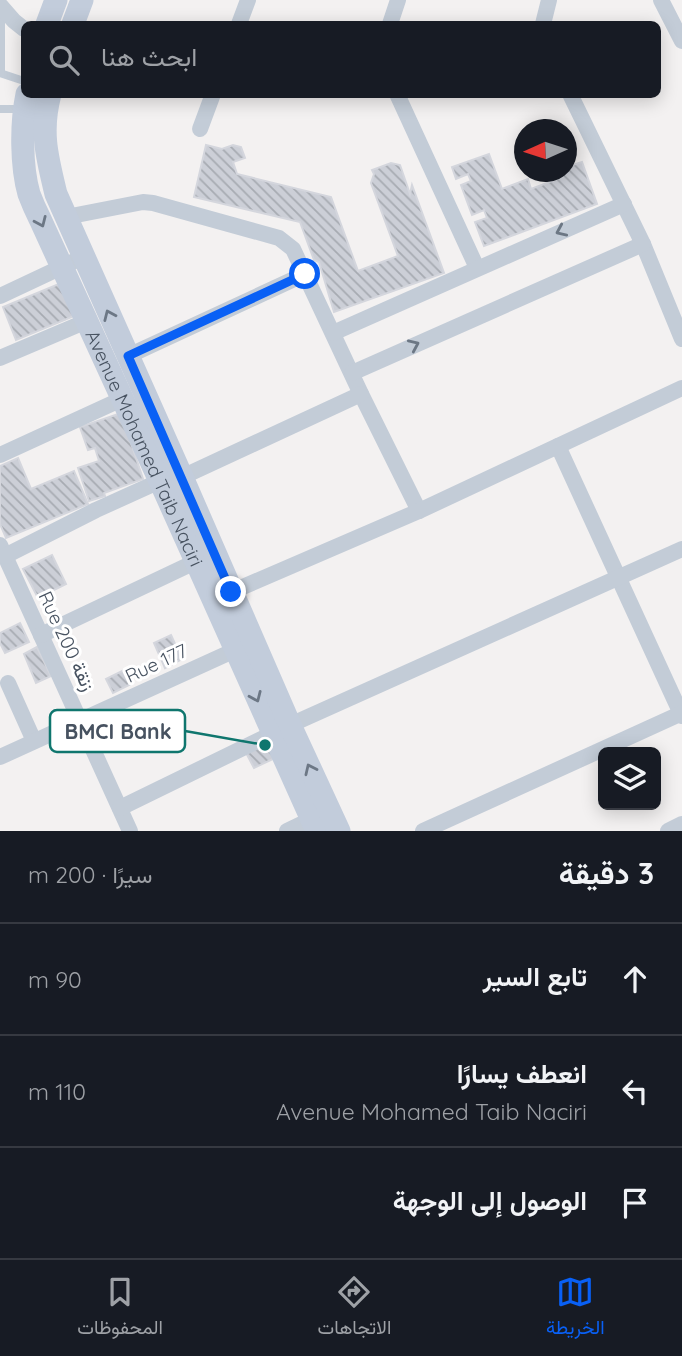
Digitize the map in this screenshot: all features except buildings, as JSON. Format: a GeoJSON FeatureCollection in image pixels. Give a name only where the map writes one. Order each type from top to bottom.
{"type":"FeatureCollection","features":[{"type":"Feature","properties":{"kind":"street"},"geometry":{"type":"LineString","coordinates":[[48,21],[56,0]]}},
{"type":"Feature","properties":{"kind":"street"},"geometry":{"type":"LineString","coordinates":[[74,21],[82,0]]}},
{"type":"Feature","properties":{"kind":"street"},"geometry":{"type":"LineString","coordinates":[[240,21],[248,0]]}},
{"type":"Feature","properties":{"kind":"street"},"geometry":{"type":"LineString","coordinates":[[391,21],[398,0]]}},
{"type":"Feature","properties":{"kind":"street"},"geometry":{"type":"LineString","coordinates":[[544,21],[549,0]]}},
{"type":"Feature","properties":{"kind":"street"},"geometry":{"type":"LineString","coordinates":[[661,0],[682,41]]}},
{"type":"Feature","properties":{"kind":"street"},"geometry":{"type":"LineString","coordinates":[[0,5],[21,27]]}},
{"type":"Feature","properties":{"kind":"street","name":"Avenue Mohamed Taib Naciri"},"geometry":{"type":"LineString","coordinates":[[49,98],[45,113],[45,147],[56,194],[66,217],[87,321],[122,399],[171,479],[231,592],[244,646]]}},
{"type":"Feature","properties":{"kind":"street"},"geometry":{"type":"LineString","coordinates":[[200,129],[212,98]]}},
{"type":"Feature","properties":{"kind":"street"},"geometry":{"type":"LineString","coordinates":[[399,98],[477,268]]}},
{"type":"Feature","properties":{"kind":"street"},"geometry":{"type":"LineString","coordinates":[[572,98],[643,244],[682,339]]}},
{"type":"Feature","properties":{"kind":"street","name":"Avenue Mohamed Taib Naciri"},"geometry":{"type":"LineString","coordinates":[[26,102],[24,157],[29,192],[40,219],[73,262],[128,356],[171,479],[195,562],[244,646],[282,730],[339,831]]}},
{"type":"Feature","properties":{"kind":"street"},"geometry":{"type":"LineString","coordinates":[[66,217],[143,202],[153,203],[279,238],[293,248],[419,511]]}},
{"type":"Feature","properties":{"kind":"street"},"geometry":{"type":"LineString","coordinates":[[333,333],[624,204]]}},
{"type":"Feature","properties":{"kind":"street"},"geometry":{"type":"LineString","coordinates":[[352,373],[643,244]]}},
{"type":"Feature","properties":{"kind":"street"},"geometry":{"type":"LineString","coordinates":[[0,296],[73,262]]}},
{"type":"Feature","properties":{"kind":"street"},"geometry":{"type":"LineString","coordinates":[[128,356],[305,274]]}},
{"type":"Feature","properties":{"kind":"street"},"geometry":{"type":"LineString","coordinates":[[0,358],[87,321]]}},
{"type":"Feature","properties":{"kind":"street"},"geometry":{"type":"LineString","coordinates":[[231,592],[419,511],[682,388]]}},
{"type":"Feature","properties":{"kind":"street"},"geometry":{"type":"LineString","coordinates":[[3,551],[361,394]]}},
{"type":"Feature","properties":{"kind":"street"},"geometry":{"type":"LineString","coordinates":[[0,455],[122,399]]}},
{"type":"Feature","properties":{"kind":"street"},"geometry":{"type":"LineString","coordinates":[[423,831],[682,714],[558,446]]}},
{"type":"Feature","properties":{"kind":"street"},"geometry":{"type":"LineString","coordinates":[[120,808],[282,730],[682,549]]}},
{"type":"Feature","properties":{"kind":"street","name":"Rue 200 زنقة"},"geometry":{"type":"LineString","coordinates":[[3,551],[130,831]]}},
{"type":"Feature","properties":{"kind":"street"},"geometry":{"type":"LineString","coordinates":[[41,635],[195,562]]}},
{"type":"Feature","properties":{"kind":"street","name":"Rue 177"},"geometry":{"type":"LineString","coordinates":[[0,757],[244,646]]}},
{"type":"Feature","properties":{"kind":"street"},"geometry":{"type":"LineString","coordinates":[[8,683],[34,741]]}},
{"type":"Feature","properties":{"kind":"street","name":"Avenue Mohamed Taib Naciri"},"geometry":{"type":"LineString","coordinates":[[282,730],[315,825]]}},
{"type":"Feature","properties":{"kind":"street"},"geometry":{"type":"LineString","coordinates":[[668,831],[682,824]]}},
{"type":"Feature","properties":{"kind":"street"},"geometry":{"type":"LineString","coordinates":[[287,831],[315,825]]}},
{"type":"Feature","properties":{"kind":"lane"},"geometry":{"type":"LineString","coordinates":[[0,5],[1,73],[21,80]]}},
{"type":"Feature","properties":{"kind":"lane"},"geometry":{"type":"LineString","coordinates":[[0,109],[26,102]]}},
{"type":"Feature","properties":{"kind":"place","name":"BMCI Bank"},"geometry":{"type":"Point","coordinates":[265,745]}},
{"type":"Feature","properties":{"kind":"route"},"geometry":{"type":"LineString","coordinates":[[231,592],[128,356],[305,274]]}}]}
